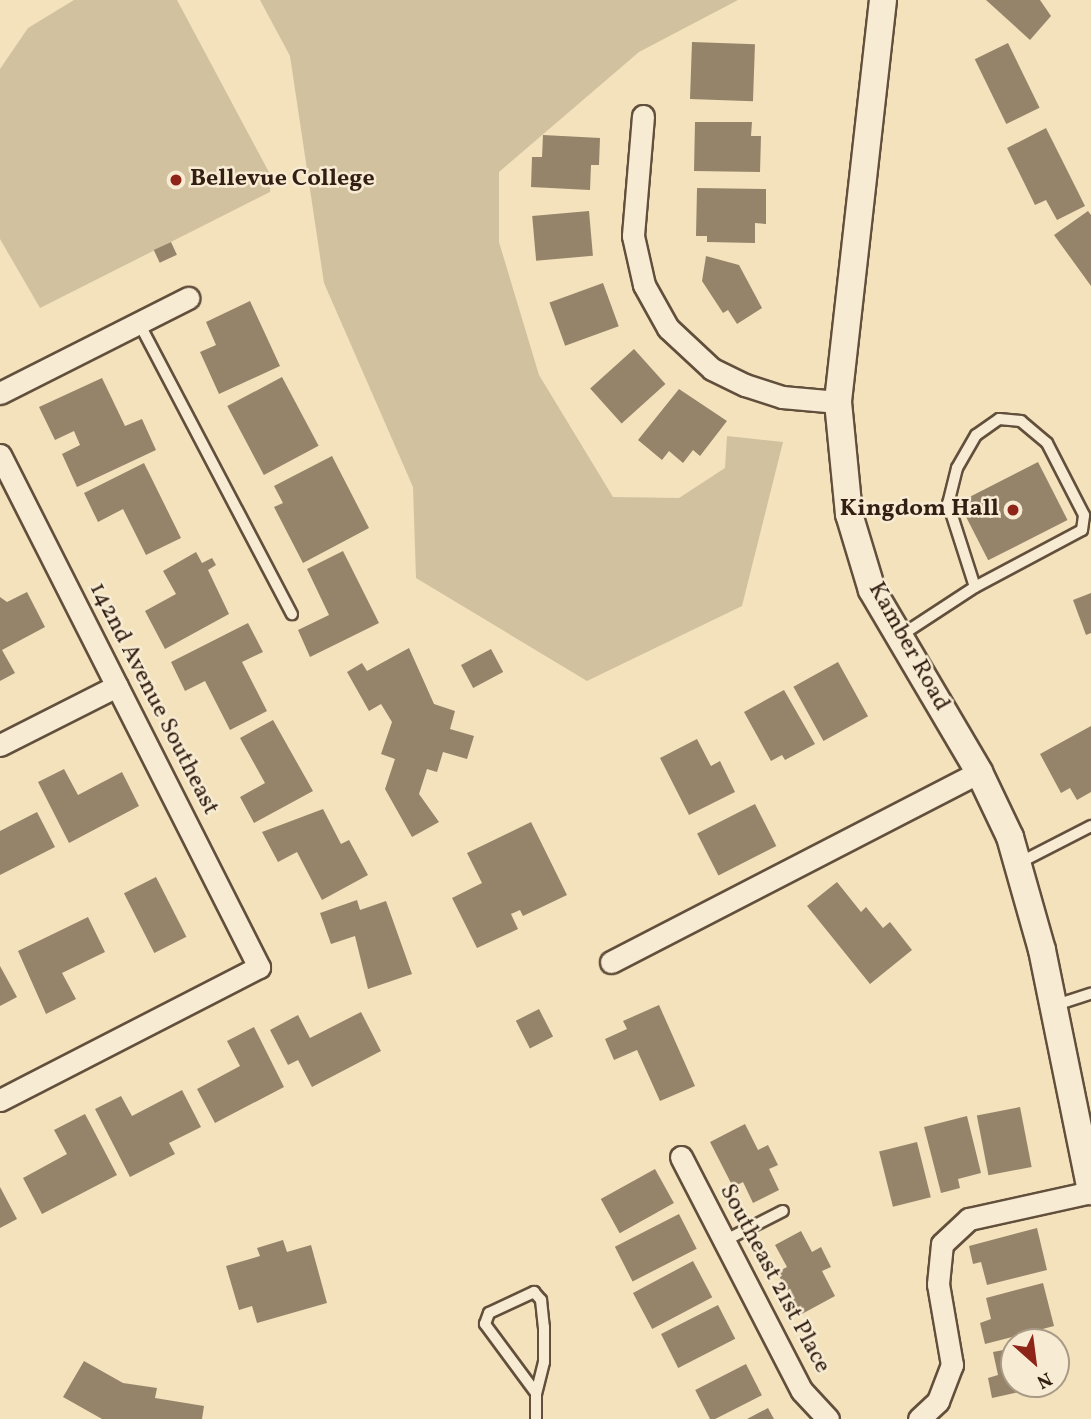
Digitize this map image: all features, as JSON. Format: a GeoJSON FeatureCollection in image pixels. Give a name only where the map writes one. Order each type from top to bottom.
{"type":"FeatureCollection","features":[{"type":"Feature","properties":{"kind":"street","name":"Kamber Road"},"geometry":{"type":"LineString","coordinates":[[883,0],[838,402],[849,514],[872,590],[897,638],[979,772],[1018,863],[1053,1006],[1091,1192]]}},
{"type":"Feature","properties":{"kind":"street"},"geometry":{"type":"LineString","coordinates":[[643,116],[633,236],[645,285],[668,328],[712,369],[745,385],[782,397],[838,402]]}},
{"type":"Feature","properties":{"kind":"street"},"geometry":{"type":"LineString","coordinates":[[0,393],[188,298]]}},
{"type":"Feature","properties":{"kind":"street","name":"142nd Avenue Southeast"},"geometry":{"type":"LineString","coordinates":[[0,455],[259,967],[0,1100]]}},
{"type":"Feature","properties":{"kind":"street"},"geometry":{"type":"LineString","coordinates":[[0,745],[117,686]]}},
{"type":"Feature","properties":{"kind":"street"},"geometry":{"type":"LineString","coordinates":[[611,962],[979,772]]}},
{"type":"Feature","properties":{"kind":"street","name":"Southeast 21st Place"},"geometry":{"type":"LineString","coordinates":[[681,1157],[802,1391],[828,1419]]}},
{"type":"Feature","properties":{"kind":"street"},"geometry":{"type":"LineString","coordinates":[[919,1419],[937,1401],[952,1365],[938,1284],[942,1244],[969,1219],[1091,1192]]}},
{"type":"Feature","properties":{"kind":"lane"},"geometry":{"type":"LineString","coordinates":[[139,323],[292,614]]}},
{"type":"Feature","properties":{"kind":"lane"},"geometry":{"type":"LineString","coordinates":[[897,638],[975,587],[1082,530],[1084,515],[1047,443],[1021,421],[999,419],[976,435],[957,468],[948,503],[975,587]]}},
{"type":"Feature","properties":{"kind":"lane"},"geometry":{"type":"LineString","coordinates":[[1018,863],[1091,826]]}},
{"type":"Feature","properties":{"kind":"lane"},"geometry":{"type":"LineString","coordinates":[[1053,1006],[1091,994]]}},
{"type":"Feature","properties":{"kind":"lane"},"geometry":{"type":"LineString","coordinates":[[724,1241],[783,1211]]}},
{"type":"Feature","properties":{"kind":"lane"},"geometry":{"type":"LineString","coordinates":[[536,1394],[485,1324],[489,1313],[534,1292],[541,1300],[544,1327],[544,1362],[536,1394],[536,1419]]}},
{"type":"Feature","properties":{"kind":"shaded area"},"geometry":{"type":"Polygon","coordinates":[[[74,0],[177,0],[271,176],[270,192],[40,308],[0,239],[0,69],[28,28],[74,0]]]}},
{"type":"Feature","properties":{"kind":"shaded area"},"geometry":{"type":"Polygon","coordinates":[[[260,0],[738,0],[639,52],[499,172],[499,242],[539,375],[613,497],[679,498],[725,468],[727,436],[783,442],[742,606],[587,681],[416,578],[413,487],[324,283],[290,56],[260,0]]]}},
{"type":"Feature","properties":{"kind":"building"},"geometry":{"type":"Polygon","coordinates":[[[986,0],[1040,0],[1051,16],[1030,40],[986,0]]]}},
{"type":"Feature","properties":{"kind":"building"},"geometry":{"type":"Polygon","coordinates":[[[692,42],[755,44],[753,101],[690,99],[692,42]]]}},
{"type":"Feature","properties":{"kind":"building"},"geometry":{"type":"Polygon","coordinates":[[[1008,43],[1040,108],[1006,124],[975,59],[1008,43]]]}},
{"type":"Feature","properties":{"kind":"building"},"geometry":{"type":"Polygon","coordinates":[[[695,122],[752,122],[751,136],[761,136],[760,172],[694,171],[695,122]]]}},
{"type":"Feature","properties":{"kind":"building"},"geometry":{"type":"Polygon","coordinates":[[[1046,128],[1085,206],[1057,220],[1046,200],[1035,205],[1007,148],[1046,128]]]}},
{"type":"Feature","properties":{"kind":"building"},"geometry":{"type":"Polygon","coordinates":[[[543,135],[600,138],[599,165],[591,165],[590,190],[531,187],[532,157],[542,157],[543,135]]]}},
{"type":"Feature","properties":{"kind":"building"},"geometry":{"type":"Polygon","coordinates":[[[697,188],[766,189],[766,224],[755,223],[755,243],[707,242],[707,236],[696,236],[697,188]]]}},
{"type":"Feature","properties":{"kind":"building"},"geometry":{"type":"Polygon","coordinates":[[[589,211],[593,256],[536,261],[532,216],[589,211]]]}},
{"type":"Feature","properties":{"kind":"building"},"geometry":{"type":"Polygon","coordinates":[[[1088,211],[1091,215],[1091,286],[1054,235],[1088,211]]]}},
{"type":"Feature","properties":{"kind":"building"},"geometry":{"type":"Polygon","coordinates":[[[171,242],[177,255],[160,263],[154,250],[171,242]]]}},
{"type":"Feature","properties":{"kind":"building"},"geometry":{"type":"Polygon","coordinates":[[[706,256],[739,265],[762,308],[737,324],[728,310],[723,313],[702,281],[706,256]]]}},
{"type":"Feature","properties":{"kind":"building"},"geometry":{"type":"Polygon","coordinates":[[[603,283],[619,326],[565,346],[549,302],[603,283]]]}},
{"type":"Feature","properties":{"kind":"building"},"geometry":{"type":"Polygon","coordinates":[[[250,301],[280,366],[219,394],[200,352],[216,345],[206,322],[250,301]]]}},
{"type":"Feature","properties":{"kind":"building"},"geometry":{"type":"Polygon","coordinates":[[[634,349],[665,384],[622,423],[590,388],[634,349]]]}},
{"type":"Feature","properties":{"kind":"building"},"geometry":{"type":"Polygon","coordinates":[[[282,377],[319,446],[264,475],[227,406],[282,377]]]}},
{"type":"Feature","properties":{"kind":"building"},"geometry":{"type":"Polygon","coordinates":[[[102,378],[125,426],[142,419],[156,450],[77,487],[62,454],[80,445],[74,431],[55,440],[39,407],[102,378]]]}},
{"type":"Feature","properties":{"kind":"building"},"geometry":{"type":"Polygon","coordinates":[[[679,389],[727,421],[700,456],[693,450],[683,463],[669,451],[662,460],[638,440],[679,389]]]}},
{"type":"Feature","properties":{"kind":"building"},"geometry":{"type":"Polygon","coordinates":[[[332,456],[369,528],[303,563],[274,507],[283,503],[274,486],[332,456]]]}},
{"type":"Feature","properties":{"kind":"building","name":"Kingdom Hall"},"geometry":{"type":"Polygon","coordinates":[[[1038,462],[1068,520],[988,560],[959,502],[1038,462]]]}},
{"type":"Feature","properties":{"kind":"building"},"geometry":{"type":"Polygon","coordinates":[[[144,463],[181,538],[146,555],[123,509],[98,522],[84,493],[144,463]]]}},
{"type":"Feature","properties":{"kind":"building"},"geometry":{"type":"Polygon","coordinates":[[[343,551],[379,623],[310,657],[298,630],[329,615],[307,569],[343,551]]]}},
{"type":"Feature","properties":{"kind":"building"},"geometry":{"type":"Polygon","coordinates":[[[196,552],[202,563],[212,558],[216,565],[208,570],[229,614],[165,649],[145,611],[176,594],[163,571],[196,552]]]}},
{"type":"Feature","properties":{"kind":"building"},"geometry":{"type":"Polygon","coordinates":[[[27,592],[45,627],[2,650],[15,673],[0,681],[0,597],[7,602],[27,592]]]}},
{"type":"Feature","properties":{"kind":"building"},"geometry":{"type":"Polygon","coordinates":[[[1091,593],[1091,633],[1086,635],[1073,600],[1091,593]]]}},
{"type":"Feature","properties":{"kind":"building"},"geometry":{"type":"Polygon","coordinates":[[[248,623],[263,652],[242,662],[267,711],[230,730],[205,681],[185,691],[171,662],[248,623]]]}},
{"type":"Feature","properties":{"kind":"building"},"geometry":{"type":"Polygon","coordinates":[[[409,648],[434,704],[455,711],[450,729],[474,736],[467,759],[443,752],[437,772],[427,769],[419,794],[439,822],[412,837],[385,789],[395,759],[381,754],[392,722],[381,704],[369,711],[347,672],[362,663],[367,671],[409,648]]]}},
{"type":"Feature","properties":{"kind":"building"},"geometry":{"type":"Polygon","coordinates":[[[491,649],[503,672],[473,688],[461,665],[491,649]]]}},
{"type":"Feature","properties":{"kind":"building"},"geometry":{"type":"Polygon","coordinates":[[[838,662],[868,716],[823,741],[793,687],[838,662]]]}},
{"type":"Feature","properties":{"kind":"building"},"geometry":{"type":"Polygon","coordinates":[[[784,690],[815,744],[785,760],[782,755],[771,761],[744,712],[784,690]]]}},
{"type":"Feature","properties":{"kind":"building"},"geometry":{"type":"Polygon","coordinates":[[[273,720],[313,791],[254,823],[240,797],[265,783],[240,738],[273,720]]]}},
{"type":"Feature","properties":{"kind":"building"},"geometry":{"type":"Polygon","coordinates":[[[1091,726],[1091,792],[1077,800],[1070,788],[1061,793],[1040,754],[1091,726]]]}},
{"type":"Feature","properties":{"kind":"building"},"geometry":{"type":"Polygon","coordinates":[[[697,739],[711,766],[720,761],[735,792],[689,815],[660,758],[697,739]]]}},
{"type":"Feature","properties":{"kind":"building"},"geometry":{"type":"Polygon","coordinates":[[[64,769],[78,795],[122,772],[139,806],[69,843],[38,782],[64,769]]]}},
{"type":"Feature","properties":{"kind":"building"},"geometry":{"type":"Polygon","coordinates":[[[755,804],[776,846],[718,875],[697,834],[755,804]]]}},
{"type":"Feature","properties":{"kind":"building"},"geometry":{"type":"Polygon","coordinates":[[[323,809],[341,844],[349,840],[368,875],[322,900],[297,852],[278,862],[262,832],[323,809]]]}},
{"type":"Feature","properties":{"kind":"building"},"geometry":{"type":"Polygon","coordinates":[[[37,812],[55,847],[0,875],[0,831],[37,812]]]}},
{"type":"Feature","properties":{"kind":"building"},"geometry":{"type":"Polygon","coordinates":[[[531,822],[567,895],[523,916],[520,910],[511,914],[518,929],[477,948],[452,898],[482,883],[467,853],[531,822]]]}},
{"type":"Feature","properties":{"kind":"building"},"geometry":{"type":"Polygon","coordinates":[[[156,877],[186,937],[154,953],[124,893],[156,877]]]}},
{"type":"Feature","properties":{"kind":"building"},"geometry":{"type":"Polygon","coordinates":[[[837,882],[861,912],[866,907],[883,928],[890,922],[912,950],[870,984],[807,906],[837,882]]]}},
{"type":"Feature","properties":{"kind":"building"},"geometry":{"type":"Polygon","coordinates":[[[357,900],[360,910],[386,901],[412,974],[368,989],[355,936],[331,944],[320,913],[357,900]]]}},
{"type":"Feature","properties":{"kind":"building"},"geometry":{"type":"Polygon","coordinates":[[[88,917],[105,952],[62,973],[76,999],[46,1014],[18,951],[88,917]]]}},
{"type":"Feature","properties":{"kind":"building"},"geometry":{"type":"Polygon","coordinates":[[[0,966],[17,997],[0,1006],[0,966]]]}},
{"type":"Feature","properties":{"kind":"building"},"geometry":{"type":"Polygon","coordinates":[[[659,1005],[695,1086],[660,1101],[637,1050],[614,1060],[605,1039],[627,1029],[623,1021],[659,1005]]]}},
{"type":"Feature","properties":{"kind":"building"},"geometry":{"type":"Polygon","coordinates":[[[539,1009],[553,1037],[530,1048],[516,1021],[539,1009]]]}},
{"type":"Feature","properties":{"kind":"building"},"geometry":{"type":"Polygon","coordinates":[[[361,1012],[381,1051],[312,1087],[298,1060],[288,1065],[270,1030],[298,1015],[310,1038],[361,1012]]]}},
{"type":"Feature","properties":{"kind":"building"},"geometry":{"type":"Polygon","coordinates":[[[254,1027],[284,1087],[215,1123],[197,1089],[240,1066],[227,1041],[254,1027]]]}},
{"type":"Feature","properties":{"kind":"building"},"geometry":{"type":"Polygon","coordinates":[[[182,1090],[201,1127],[169,1143],[175,1154],[130,1177],[95,1109],[121,1096],[132,1116],[182,1090]]]}},
{"type":"Feature","properties":{"kind":"building"},"geometry":{"type":"Polygon","coordinates":[[[1020,1107],[1032,1167],[988,1175],[977,1115],[1020,1107]]]}},
{"type":"Feature","properties":{"kind":"building"},"geometry":{"type":"Polygon","coordinates":[[[85,1114],[117,1175],[42,1214],[23,1178],[67,1154],[54,1130],[85,1114]]]}},
{"type":"Feature","properties":{"kind":"building"},"geometry":{"type":"Polygon","coordinates":[[[967,1116],[981,1173],[958,1179],[960,1188],[941,1193],[924,1127],[967,1116]]]}},
{"type":"Feature","properties":{"kind":"building"},"geometry":{"type":"Polygon","coordinates":[[[745,1124],[758,1150],[768,1145],[778,1165],[769,1169],[779,1190],[753,1203],[743,1182],[733,1187],[710,1142],[745,1124]]]}},
{"type":"Feature","properties":{"kind":"building"},"geometry":{"type":"Polygon","coordinates":[[[917,1142],[931,1197],[893,1207],[879,1151],[917,1142]]]}},
{"type":"Feature","properties":{"kind":"building"},"geometry":{"type":"Polygon","coordinates":[[[655,1169],[674,1203],[620,1233],[601,1199],[655,1169]]]}},
{"type":"Feature","properties":{"kind":"building"},"geometry":{"type":"Polygon","coordinates":[[[0,1187],[17,1219],[0,1228],[0,1187]]]}},
{"type":"Feature","properties":{"kind":"building"},"geometry":{"type":"Polygon","coordinates":[[[679,1214],[697,1249],[633,1281],[615,1247],[679,1214]]]}},
{"type":"Feature","properties":{"kind":"building"},"geometry":{"type":"Polygon","coordinates":[[[1037,1228],[1047,1270],[987,1285],[981,1262],[973,1264],[969,1246],[1037,1228]]]}},
{"type":"Feature","properties":{"kind":"building"},"geometry":{"type":"Polygon","coordinates":[[[801,1231],[812,1252],[821,1247],[831,1267],[822,1271],[835,1296],[800,1315],[777,1272],[787,1267],[775,1245],[801,1231]]]}},
{"type":"Feature","properties":{"kind":"building"},"geometry":{"type":"Polygon","coordinates":[[[283,1240],[287,1252],[311,1245],[327,1303],[257,1323],[252,1306],[239,1310],[226,1266],[260,1256],[257,1248],[283,1240]]]}},
{"type":"Feature","properties":{"kind":"building"},"geometry":{"type":"Polygon","coordinates":[[[693,1261],[712,1297],[652,1329],[633,1293],[693,1261]]]}},
{"type":"Feature","properties":{"kind":"building"},"geometry":{"type":"Polygon","coordinates":[[[1043,1283],[1054,1326],[1000,1328],[1000,1340],[985,1344],[980,1323],[991,1319],[986,1298],[1043,1283]]]}},
{"type":"Feature","properties":{"kind":"building"},"geometry":{"type":"Polygon","coordinates":[[[718,1305],[735,1339],[678,1368],[661,1334],[718,1305]]]}},
{"type":"Feature","properties":{"kind":"building"},"geometry":{"type":"Polygon","coordinates":[[[1000,1351],[1000,1396],[992,1398],[988,1378],[998,1375],[993,1352],[1000,1351]]]}},
{"type":"Feature","properties":{"kind":"building"},"geometry":{"type":"Polygon","coordinates":[[[84,1361],[123,1383],[157,1388],[155,1398],[204,1406],[202,1419],[102,1419],[63,1397],[84,1361]]]}},
{"type":"Feature","properties":{"kind":"building"},"geometry":{"type":"Polygon","coordinates":[[[746,1364],[762,1395],[715,1419],[710,1419],[695,1390],[746,1364]]]}},
{"type":"Feature","properties":{"kind":"building"},"geometry":{"type":"Polygon","coordinates":[[[768,1408],[774,1419],[747,1419],[768,1408]]]}},
{"type":"Feature","properties":{"kind":"place","name":"Bellevue College"},"geometry":{"type":"Point","coordinates":[176,180]}},
{"type":"Feature","properties":{"kind":"place","name":"Kingdom Hall"},"geometry":{"type":"Point","coordinates":[1013,510]}}]}
